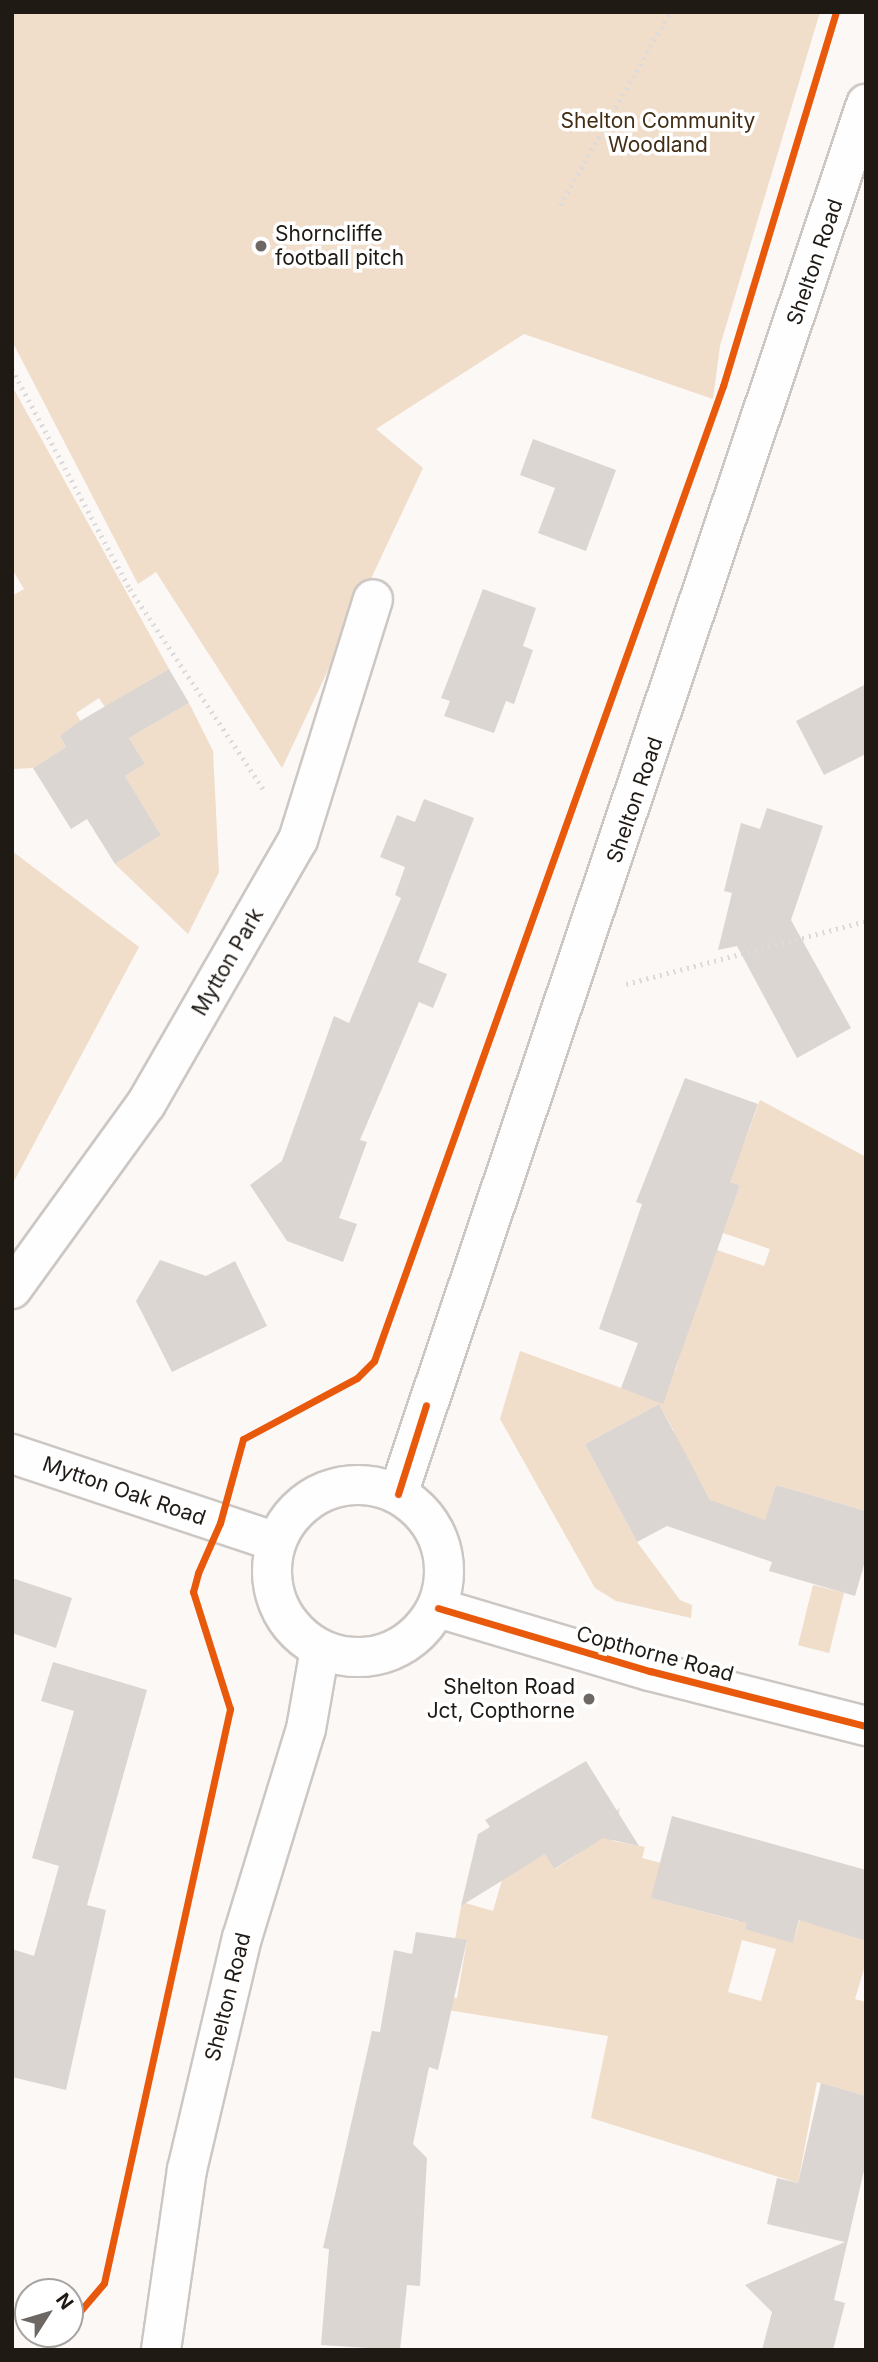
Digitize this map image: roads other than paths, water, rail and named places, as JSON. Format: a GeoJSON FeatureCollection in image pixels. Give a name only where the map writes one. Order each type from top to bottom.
{"type":"FeatureCollection","features":[{"type":"Feature","properties":{"kind":"main road","name":"Shelton Road"},"geometry":{"type":"LineString","coordinates":[[398,1494],[866,104]]}},
{"type":"Feature","properties":{"kind":"main road","name":"Mytton Park"},"geometry":{"type":"LineString","coordinates":[[12,1289],[146,1104],[298,840],[373,599]]}},
{"type":"Feature","properties":{"kind":"main road","name":"Mytton Oak Road"},"geometry":{"type":"LineString","coordinates":[[12,1454],[276,1542]]}},
{"type":"Feature","properties":{"kind":"main road"},"geometry":{"type":"LineString","coordinates":[[370,1485],[398,1494],[430,1524],[440,1543],[445,1565],[438,1608],[422,1631],[400,1648],[374,1657],[346,1657],[320,1649],[300,1635],[284,1615],[271,1567],[276,1542],[291,1517],[313,1497],[340,1486],[370,1485]]}},
{"type":"Feature","properties":{"kind":"main road","name":"Copthorne Road"},"geometry":{"type":"LineString","coordinates":[[438,1608],[637,1668],[866,1726]]}},
{"type":"Feature","properties":{"kind":"main road","name":"Shelton Road"},"geometry":{"type":"LineString","coordinates":[[161,2350],[187,2170],[242,1938],[306,1729],[320,1649]]}},
{"type":"Feature","properties":{"kind":"place","name":"Shorncliffe football pitch"},"geometry":{"type":"Point","coordinates":[261,246]}},
{"type":"Feature","properties":{"kind":"place","name":"Shelton Road Jct, Copthorne"},"geometry":{"type":"Point","coordinates":[589,1699]}},
{"type":"Feature","properties":{"kind":"park label","name":"Shelton Community Woodland"},"geometry":{"type":"Point","coordinates":[658,133]}}]}
